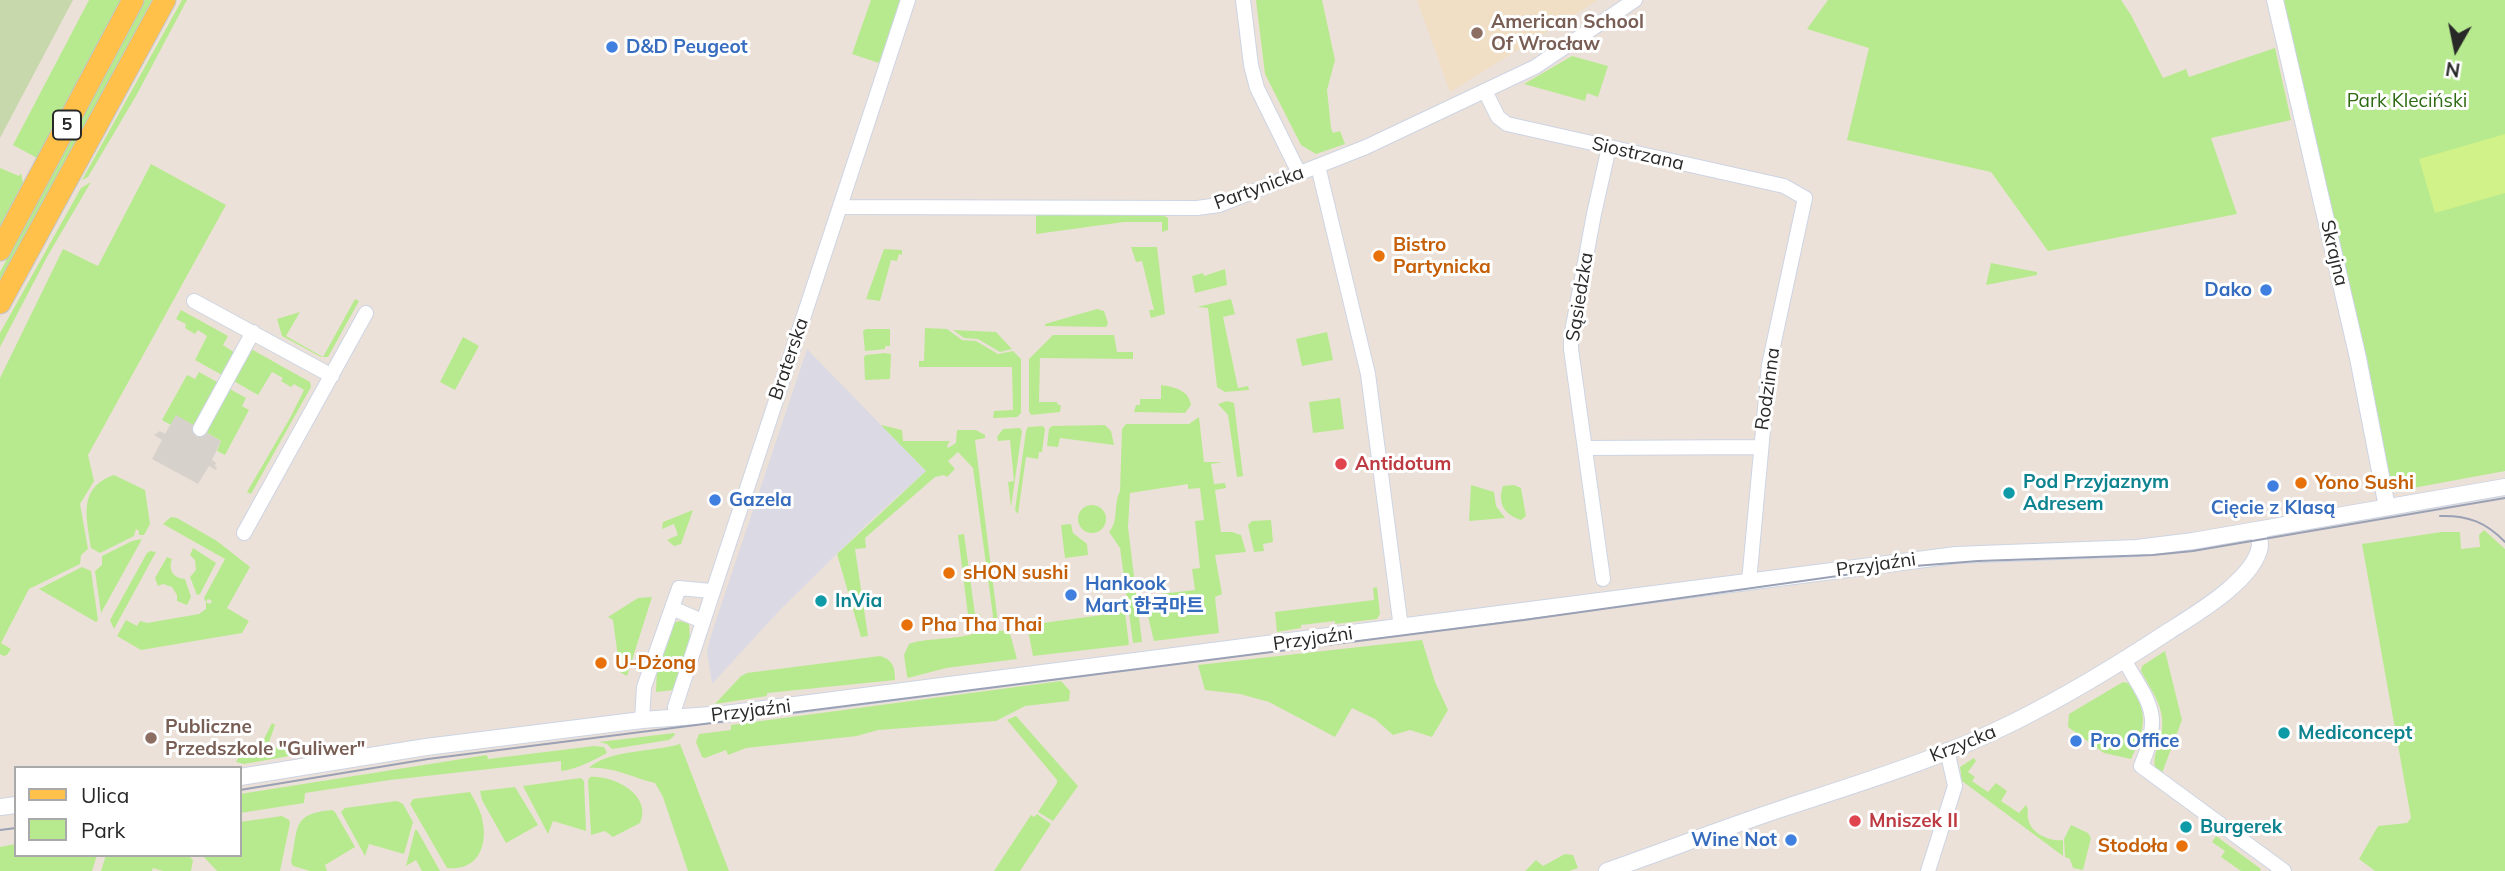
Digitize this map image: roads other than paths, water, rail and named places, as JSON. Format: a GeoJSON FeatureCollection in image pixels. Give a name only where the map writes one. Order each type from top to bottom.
{"type":"FeatureCollection","features":[{"type":"Feature","properties":{"kind":"main road","name":"5"},"geometry":{"type":"LineString","coordinates":[[0,250],[133,0]]}},
{"type":"Feature","properties":{"kind":"main road","name":"5"},"geometry":{"type":"LineString","coordinates":[[0,303],[165,0]]}},
{"type":"Feature","properties":{"kind":"street","name":"Braterska"},"geometry":{"type":"LineString","coordinates":[[676,718],[675,707],[711,591],[908,0]]}},
{"type":"Feature","properties":{"kind":"street"},"geometry":{"type":"LineString","coordinates":[[1243,0],[1251,65],[1257,88],[1299,173]]}},
{"type":"Feature","properties":{"kind":"street","name":"Partynicka"},"geometry":{"type":"LineString","coordinates":[[840,205],[1017,209],[1208,207],[1318,166],[1401,131],[1535,67],[1636,0]]}},
{"type":"Feature","properties":{"kind":"street","name":"Skrajna"},"geometry":{"type":"LineString","coordinates":[[2275,0],[2352,331],[2387,507]]}},
{"type":"Feature","properties":{"kind":"street","name":"Siostrzana"},"geometry":{"type":"LineString","coordinates":[[1485,91],[1498,117],[1507,124],[1784,186],[1805,198]]}},
{"type":"Feature","properties":{"kind":"street","name":"Sąsiedzka"},"geometry":{"type":"LineString","coordinates":[[1603,579],[1571,349],[1594,214],[1609,147]]}},
{"type":"Feature","properties":{"kind":"street"},"geometry":{"type":"LineString","coordinates":[[1318,166],[1368,374],[1401,628]]}},
{"type":"Feature","properties":{"kind":"street","name":"Rodzinna"},"geometry":{"type":"LineString","coordinates":[[1749,582],[1769,365],[1805,198]]}},
{"type":"Feature","properties":{"kind":"street"},"geometry":{"type":"LineString","coordinates":[[194,301],[331,376]]}},
{"type":"Feature","properties":{"kind":"street"},"geometry":{"type":"LineString","coordinates":[[244,533],[366,313]]}},
{"type":"Feature","properties":{"kind":"street"},"geometry":{"type":"LineString","coordinates":[[200,429],[253,332]]}},
{"type":"Feature","properties":{"kind":"street"},"geometry":{"type":"LineString","coordinates":[[1586,448],[1760,447]]}},
{"type":"Feature","properties":{"kind":"street","name":"Przyjaźni"},"geometry":{"type":"LineString","coordinates":[[242,777],[426,747],[642,720],[725,715],[1956,555],[2137,548],[2505,487]]}},
{"type":"Feature","properties":{"kind":"street","name":"Krzycka"},"geometry":{"type":"LineString","coordinates":[[1607,871],[1947,750],[2013,723],[2124,660],[2188,619],[2238,582],[2256,557],[2260,545],[2258,530]]}},
{"type":"Feature","properties":{"kind":"street"},"geometry":{"type":"LineString","coordinates":[[642,720],[644,687],[679,588],[711,591]]}},
{"type":"Feature","properties":{"kind":"street"},"geometry":{"type":"LineString","coordinates":[[672,608],[702,621]]}},
{"type":"Feature","properties":{"kind":"street"},"geometry":{"type":"LineString","coordinates":[[2124,660],[2152,709],[2152,731],[2141,766],[2284,871]]}},
{"type":"Feature","properties":{"kind":"street"},"geometry":{"type":"LineString","coordinates":[[1928,871],[1955,786],[1947,750]]}},
{"type":"Feature","properties":{"kind":"tram line"},"geometry":{"type":"LineString","coordinates":[[242,790],[428,759],[1524,620],[1902,567],[2193,551],[2505,498]]}},
{"type":"Feature","properties":{"kind":"tram line"},"geometry":{"type":"LineString","coordinates":[[2440,516],[2476,521],[2491,529],[2505,542]]}},
{"type":"Feature","properties":{"kind":"tram line"},"geometry":{"type":"LineString","coordinates":[[0,830],[14,828]]}},
{"type":"Feature","properties":{"kind":"place","name":"American School Of Wrocław"},"geometry":{"type":"Point","coordinates":[1477,33]}},
{"type":"Feature","properties":{"kind":"place","name":"D&D Peugeot"},"geometry":{"type":"Point","coordinates":[612,47]}},
{"type":"Feature","properties":{"kind":"place","name":"Bistro Partynicka"},"geometry":{"type":"Point","coordinates":[1379,256]}},
{"type":"Feature","properties":{"kind":"place","name":"Dako"},"geometry":{"type":"Point","coordinates":[2266,290]}},
{"type":"Feature","properties":{"kind":"place","name":"Antidotum"},"geometry":{"type":"Point","coordinates":[1341,464]}},
{"type":"Feature","properties":{"kind":"place","name":"Yono Sushi"},"geometry":{"type":"Point","coordinates":[2301,483]}},
{"type":"Feature","properties":{"kind":"place","name":"Cięcie z Klasą"},"geometry":{"type":"Point","coordinates":[2273,486]}},
{"type":"Feature","properties":{"kind":"place","name":"Pod Przyjaznym Adresem"},"geometry":{"type":"Point","coordinates":[2009,493]}},
{"type":"Feature","properties":{"kind":"place","name":"Gazela"},"geometry":{"type":"Point","coordinates":[715,500]}},
{"type":"Feature","properties":{"kind":"place","name":"sHON sushi"},"geometry":{"type":"Point","coordinates":[949,573]}},
{"type":"Feature","properties":{"kind":"place","name":"Hankook Mart 한국마트"},"geometry":{"type":"Point","coordinates":[1071,595]}},
{"type":"Feature","properties":{"kind":"place","name":"InVia"},"geometry":{"type":"Point","coordinates":[821,601]}},
{"type":"Feature","properties":{"kind":"place","name":"Pha Tha Thai"},"geometry":{"type":"Point","coordinates":[907,625]}},
{"type":"Feature","properties":{"kind":"place","name":"U-Dżong"},"geometry":{"type":"Point","coordinates":[601,663]}},
{"type":"Feature","properties":{"kind":"place","name":"Mediconcept"},"geometry":{"type":"Point","coordinates":[2284,733]}},
{"type":"Feature","properties":{"kind":"place","name":"Publiczne Przedszkole \"Guliwer\""},"geometry":{"type":"Point","coordinates":[151,738]}},
{"type":"Feature","properties":{"kind":"place","name":"Pro Office"},"geometry":{"type":"Point","coordinates":[2076,741]}},
{"type":"Feature","properties":{"kind":"place","name":"Mniszek II"},"geometry":{"type":"Point","coordinates":[1855,821]}},
{"type":"Feature","properties":{"kind":"place","name":"Burgerek"},"geometry":{"type":"Point","coordinates":[2186,827]}},
{"type":"Feature","properties":{"kind":"place","name":"Wine Not"},"geometry":{"type":"Point","coordinates":[1791,840]}},
{"type":"Feature","properties":{"kind":"place","name":"Stodoła"},"geometry":{"type":"Point","coordinates":[2182,846]}},
{"type":"Feature","properties":{"kind":"park label","name":"Park Kleciński"},"geometry":{"type":"Point","coordinates":[2407,101]}}]}
